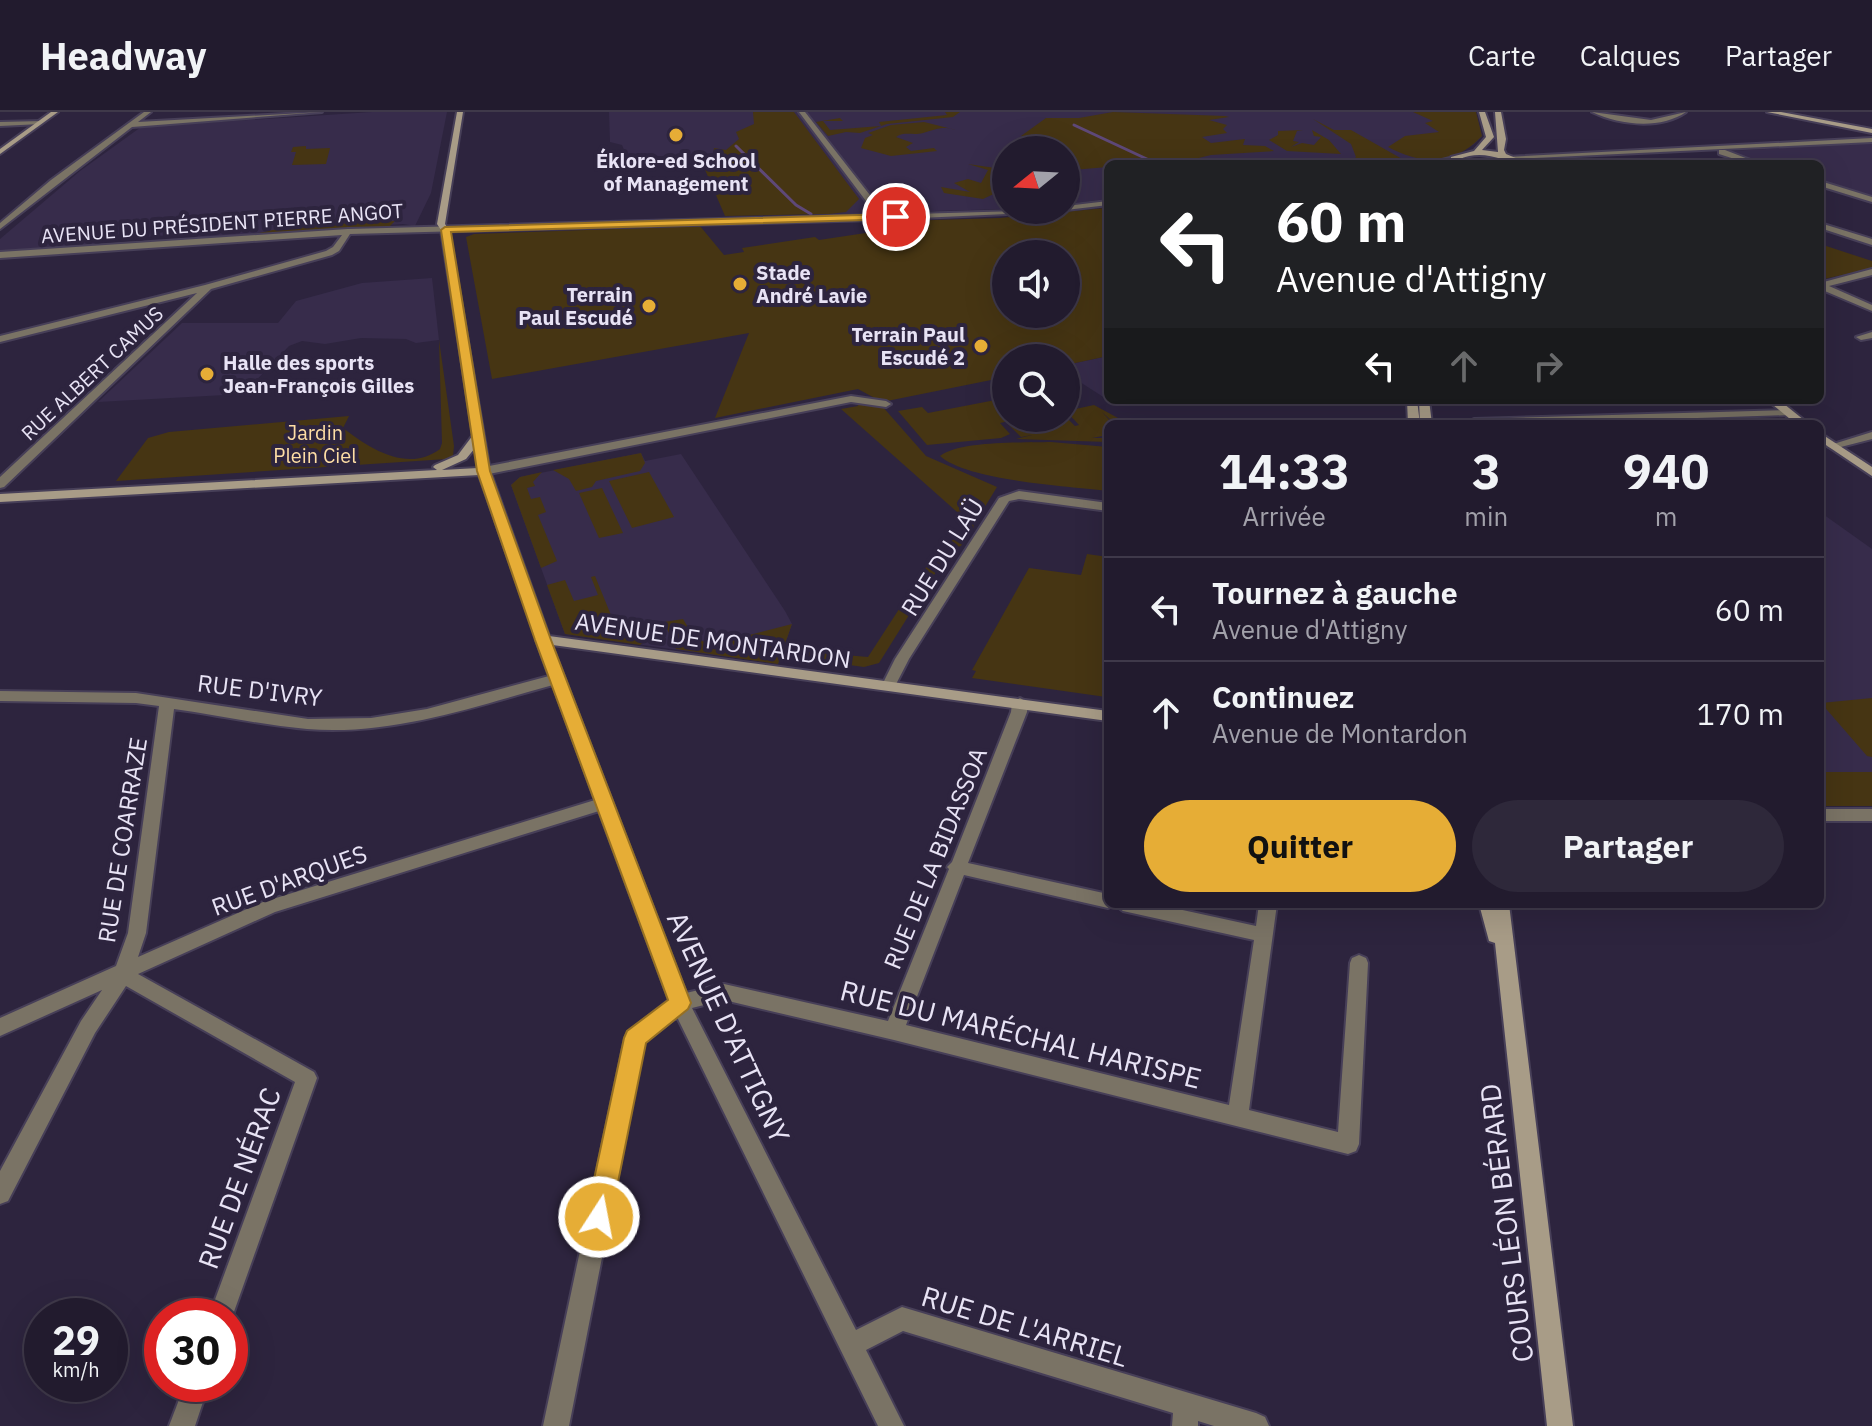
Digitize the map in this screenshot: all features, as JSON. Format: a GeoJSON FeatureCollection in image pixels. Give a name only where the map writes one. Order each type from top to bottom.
{"type":"FeatureCollection","features":[{"type":"Feature","properties":{"kind":"street"},"geometry":{"type":"LineString","coordinates":[[0,152],[55,112]]}},
{"type":"Feature","properties":{"kind":"street"},"geometry":{"type":"LineString","coordinates":[[0,227],[148,112]]}},
{"type":"Feature","properties":{"kind":"street"},"geometry":{"type":"LineString","coordinates":[[130,125],[319,112]]}},
{"type":"Feature","properties":{"kind":"street","name":"AVENUE DE MONTARDON"},"geometry":{"type":"LineString","coordinates":[[460,112],[441,224],[445,230],[484,471],[543,640],[1104,715]]}},
{"type":"Feature","properties":{"kind":"street"},"geometry":{"type":"LineString","coordinates":[[802,112],[870,201],[876,218]]}},
{"type":"Feature","properties":{"kind":"street"},"geometry":{"type":"LineString","coordinates":[[1457,160],[1484,148],[1490,137],[1482,112]]}},
{"type":"Feature","properties":{"kind":"street"},"geometry":{"type":"LineString","coordinates":[[1498,112],[1502,139],[1500,150],[1516,160]]}},
{"type":"Feature","properties":{"kind":"street"},"geometry":{"type":"LineString","coordinates":[[1595,112],[1631,122],[1672,119],[1683,112]]}},
{"type":"Feature","properties":{"kind":"street"},"geometry":{"type":"LineString","coordinates":[[1625,112],[1664,120]]}},
{"type":"Feature","properties":{"kind":"street"},"geometry":{"type":"LineString","coordinates":[[1770,112],[1872,131]]}},
{"type":"Feature","properties":{"kind":"street"},"geometry":{"type":"LineString","coordinates":[[0,124],[41,122]]}},
{"type":"Feature","properties":{"kind":"street"},"geometry":{"type":"LineString","coordinates":[[1476,153],[1553,157],[1870,140],[1867,134],[1848,126]]}},
{"type":"Feature","properties":{"kind":"street"},"geometry":{"type":"LineString","coordinates":[[0,133],[28,131]]}},
{"type":"Feature","properties":{"kind":"street"},"geometry":{"type":"LineString","coordinates":[[1713,148],[1745,160]]}},
{"type":"Feature","properties":{"kind":"street"},"geometry":{"type":"LineString","coordinates":[[1541,160],[1553,157]]}},
{"type":"Feature","properties":{"kind":"street"},"geometry":{"type":"LineString","coordinates":[[1824,184],[1872,200]]}},
{"type":"Feature","properties":{"kind":"street"},"geometry":{"type":"LineString","coordinates":[[846,218],[870,201]]}},
{"type":"Feature","properties":{"kind":"street"},"geometry":{"type":"LineString","coordinates":[[1080,206],[1104,203]]}},
{"type":"Feature","properties":{"kind":"street","name":"AVENUE DU PRÉSIDENT PIERRE ANGOT"},"geometry":{"type":"LineString","coordinates":[[0,255],[348,232],[992,213]]}},
{"type":"Feature","properties":{"kind":"street"},"geometry":{"type":"LineString","coordinates":[[1824,226],[1872,242]]}},
{"type":"Feature","properties":{"kind":"street"},"geometry":{"type":"LineString","coordinates":[[0,339],[329,253],[336,249],[348,232]]}},
{"type":"Feature","properties":{"kind":"street"},"geometry":{"type":"LineString","coordinates":[[1824,285],[1872,272]]}},
{"type":"Feature","properties":{"kind":"street","name":"RUE ALBERT CAMUS"},"geometry":{"type":"LineString","coordinates":[[0,484],[208,287]]}},
{"type":"Feature","properties":{"kind":"street"},"geometry":{"type":"LineString","coordinates":[[1824,288],[1872,308]]}},
{"type":"Feature","properties":{"kind":"street"},"geometry":{"type":"LineString","coordinates":[[0,498],[484,471],[851,399],[886,404]]}},
{"type":"Feature","properties":{"kind":"street"},"geometry":{"type":"LineString","coordinates":[[1777,404],[1797,420]]}},
{"type":"Feature","properties":{"kind":"street"},"geometry":{"type":"LineString","coordinates":[[1544,420],[1787,413]]}},
{"type":"Feature","properties":{"kind":"street"},"geometry":{"type":"LineString","coordinates":[[1833,446],[1872,435]]}},
{"type":"Feature","properties":{"kind":"street"},"geometry":{"type":"LineString","coordinates":[[423,472],[462,457],[477,437]]}},
{"type":"Feature","properties":{"kind":"street"},"geometry":{"type":"LineString","coordinates":[[1824,439],[1872,472]]}},
{"type":"Feature","properties":{"kind":"street","name":"RUE DU LAÜ"},"geometry":{"type":"LineString","coordinates":[[888,687],[902,659],[1005,498],[1019,495],[1104,506]]}},
{"type":"Feature","properties":{"kind":"street","name":"AVENUE D'ATTIGNY"},"geometry":{"type":"LineString","coordinates":[[543,640],[680,1003],[891,1426]]}},
{"type":"Feature","properties":{"kind":"street","name":"RUE D'IVRY"},"geometry":{"type":"LineString","coordinates":[[0,696],[136,698],[308,724],[371,723],[427,714],[557,679]]}},
{"type":"Feature","properties":{"kind":"street","name":"RUE DE COARRAZE"},"geometry":{"type":"LineString","coordinates":[[0,1193],[88,1027],[123,975],[137,933],[167,701]]}},
{"type":"Feature","properties":{"kind":"street","name":"RUE DE LA BIDASSOA"},"geometry":{"type":"LineString","coordinates":[[894,1031],[1020,703]]}},
{"type":"Feature","properties":{"kind":"street","name":"RUE D'ARQUES"},"geometry":{"type":"LineString","coordinates":[[0,1027],[123,975],[269,907],[603,804]]}},
{"type":"Feature","properties":{"kind":"street"},"geometry":{"type":"LineString","coordinates":[[1824,815],[1872,815]]}},
{"type":"Feature","properties":{"kind":"street"},"geometry":{"type":"LineString","coordinates":[[956,867],[1104,900]]}},
{"type":"Feature","properties":{"kind":"street"},"geometry":{"type":"LineString","coordinates":[[1141,908],[1263,935]]}},
{"type":"Feature","properties":{"kind":"street"},"geometry":{"type":"LineString","coordinates":[[1238,1116],[1267,908]]}},
{"type":"Feature","properties":{"kind":"street","name":"COURS LÉON BÉRARD"},"geometry":{"type":"LineString","coordinates":[[1489,908],[1511,1012]]}},
{"type":"Feature","properties":{"kind":"street","name":"COURS LÉON BÉRARD"},"geometry":{"type":"LineString","coordinates":[[1500,908],[1560,1426]]}},
{"type":"Feature","properties":{"kind":"street","name":"RUE DU MARÉCHAL HARISPE"},"geometry":{"type":"LineString","coordinates":[[680,1003],[724,992],[1348,1144],[1359,963]]}},
{"type":"Feature","properties":{"kind":"street","name":"RUE DE NÉRAC"},"geometry":{"type":"LineString","coordinates":[[123,975],[307,1078],[228,1298]]}},
{"type":"Feature","properties":{"kind":"street"},"geometry":{"type":"LineString","coordinates":[[556,1426],[635,1038],[680,1003]]}},
{"type":"Feature","properties":{"kind":"street","name":"RUE DE L'ARRIEL"},"geometry":{"type":"LineString","coordinates":[[851,1345],[902,1319],[1185,1416],[1256,1426]]}},
{"type":"Feature","properties":{"kind":"street"},"geometry":{"type":"LineString","coordinates":[[182,1426],[191,1402]]}},
{"type":"Feature","properties":{"kind":"shaded area"},"geometry":{"type":"Polygon","coordinates":[[[372,112],[447,112],[431,193],[415,226],[403,224],[202,238],[186,234],[114,239],[87,246],[0,252],[0,239],[80,171],[141,127],[372,112]]]}},
{"type":"Feature","properties":{"kind":"shaded area"},"geometry":{"type":"Polygon","coordinates":[[[609,112],[1476,112],[1482,136],[1473,145],[1440,160],[1104,160],[1104,199],[1080,202],[1080,136],[992,136],[992,209],[829,214],[836,201],[750,159],[703,165],[632,168],[622,145],[610,142],[609,112]]]}},
{"type":"Feature","properties":{"kind":"shaded area"},"geometry":{"type":"Polygon","coordinates":[[[1872,143],[1872,197],[1824,182],[1824,160],[1755,160],[1730,151],[1872,143]]]}},
{"type":"Feature","properties":{"kind":"shaded area"},"geometry":{"type":"Polygon","coordinates":[[[432,278],[439,340],[416,343],[406,339],[361,338],[325,344],[302,341],[289,346],[243,394],[98,402],[182,323],[278,323],[296,301],[362,283],[432,278]]]}},
{"type":"Feature","properties":{"kind":"shaded area"},"geometry":{"type":"Polygon","coordinates":[[[1104,357],[1104,397],[1080,382],[1080,362],[1104,357]]]}},
{"type":"Feature","properties":{"kind":"shaded area"},"geometry":{"type":"Polygon","coordinates":[[[641,453],[645,461],[681,454],[785,611],[792,624],[778,664],[565,634],[511,485],[520,477],[641,453]]]}},
{"type":"Feature","properties":{"kind":"shaded area"},"geometry":{"type":"Polygon","coordinates":[[[1824,515],[1872,549],[1872,772],[1824,772],[1824,515]]]}},
{"type":"Feature","properties":{"kind":"green space"},"geometry":{"type":"Polygon","coordinates":[[[753,112],[794,112],[859,199],[846,212],[725,216],[703,165],[713,157],[714,148],[726,150],[739,139],[736,132],[754,124],[753,112]]]}},
{"type":"Feature","properties":{"kind":"green space"},"geometry":{"type":"Polygon","coordinates":[[[960,112],[953,117],[881,126],[879,122],[960,112]]]}},
{"type":"Feature","properties":{"kind":"green space"},"geometry":{"type":"Polygon","coordinates":[[[1113,112],[1225,116],[1229,117],[1209,120],[1227,125],[1223,129],[1227,133],[1202,137],[1211,143],[1245,139],[1243,145],[1265,146],[1274,151],[1211,155],[1190,160],[1104,160],[1104,167],[1080,169],[1080,136],[1021,136],[1046,118],[1079,118],[1113,112]]]}},
{"type":"Feature","properties":{"kind":"green space"},"geometry":{"type":"Polygon","coordinates":[[[1413,112],[1476,112],[1482,136],[1460,153],[1437,160],[1413,157],[1388,147],[1405,136],[1439,132],[1425,123],[1433,121],[1413,112]]]}},
{"type":"Feature","properties":{"kind":"green space"},"geometry":{"type":"Polygon","coordinates":[[[840,118],[843,121],[823,121],[830,130],[881,126],[860,133],[828,136],[816,122],[840,118]]]}},
{"type":"Feature","properties":{"kind":"green space"},"geometry":{"type":"Polygon","coordinates":[[[1313,119],[1334,130],[1351,130],[1404,160],[1353,160],[1356,157],[1351,144],[1313,119]]]}},
{"type":"Feature","properties":{"kind":"green space"},"geometry":{"type":"Polygon","coordinates":[[[924,122],[956,130],[940,128],[896,137],[913,143],[906,147],[911,151],[934,148],[937,151],[891,156],[861,148],[865,138],[873,135],[868,133],[891,125],[924,122]]]}},
{"type":"Feature","properties":{"kind":"green space"},"geometry":{"type":"Polygon","coordinates":[[[1303,130],[1297,131],[1293,141],[1299,142],[1291,147],[1302,143],[1314,145],[1321,137],[1314,136],[1312,130],[1329,140],[1341,154],[1287,151],[1269,140],[1278,135],[1278,131],[1303,130]]]}},
{"type":"Feature","properties":{"kind":"green space"},"geometry":{"type":"Polygon","coordinates":[[[306,146],[306,149],[330,148],[326,164],[292,165],[296,152],[291,152],[293,147],[306,146]]]}},
{"type":"Feature","properties":{"kind":"green space"},"geometry":{"type":"Polygon","coordinates":[[[968,164],[992,168],[992,195],[983,199],[944,193],[941,187],[970,192],[954,183],[968,179],[981,183],[988,170],[968,164]]]}},
{"type":"Feature","properties":{"kind":"green space","name":"Stade André Lavie"},"geometry":{"type":"Polygon","coordinates":[[[1104,208],[1104,357],[1080,362],[1080,344],[992,344],[992,380],[882,402],[858,389],[715,418],[749,333],[492,379],[466,237],[474,234],[700,226],[724,255],[744,252],[742,248],[879,231],[870,222],[992,218],[992,224],[1080,224],[1080,210],[1104,208]]]}},
{"type":"Feature","properties":{"kind":"green space"},"geometry":{"type":"Polygon","coordinates":[[[395,221],[389,227],[254,234],[292,226],[395,221]]]}},
{"type":"Feature","properties":{"kind":"green space"},"geometry":{"type":"Polygon","coordinates":[[[1824,245],[1872,261],[1872,268],[1824,279],[1824,245]]]}},
{"type":"Feature","properties":{"kind":"green space","name":"Jardin Plein Ciel"},"geometry":{"type":"Polygon","coordinates":[[[439,340],[454,446],[453,456],[447,459],[116,481],[148,438],[169,432],[349,416],[343,428],[365,444],[402,458],[428,456],[440,449],[442,443],[439,340]]]}},
{"type":"Feature","properties":{"kind":"green space"},"geometry":{"type":"Polygon","coordinates":[[[992,401],[992,432],[1010,434],[1001,438],[927,445],[898,411],[922,407],[928,413],[992,401]]]}},
{"type":"Feature","properties":{"kind":"green space"},"geometry":{"type":"Polygon","coordinates":[[[857,403],[882,406],[926,456],[997,487],[973,526],[841,409],[858,406],[857,403]]]}},
{"type":"Feature","properties":{"kind":"green space"},"geometry":{"type":"Polygon","coordinates":[[[1094,405],[1122,420],[1111,420],[1102,412],[1109,420],[1104,420],[1104,436],[1092,438],[1104,438],[1104,442],[1016,439],[1032,435],[1021,437],[1016,432],[1080,432],[1080,408],[1094,405]]]}},
{"type":"Feature","properties":{"kind":"green space"},"geometry":{"type":"Polygon","coordinates":[[[1051,442],[1104,447],[1104,491],[995,477],[972,471],[940,456],[962,447],[1051,442]]]}},
{"type":"Feature","properties":{"kind":"green space"},"geometry":{"type":"Polygon","coordinates":[[[641,453],[645,463],[640,471],[596,481],[592,487],[576,491],[569,479],[553,470],[641,453]]]}},
{"type":"Feature","properties":{"kind":"green space"},"geometry":{"type":"Polygon","coordinates":[[[542,472],[533,482],[535,486],[527,488],[531,499],[540,497],[546,512],[538,515],[557,561],[541,568],[511,485],[520,477],[542,472]]]}},
{"type":"Feature","properties":{"kind":"green space"},"geometry":{"type":"Polygon","coordinates":[[[649,472],[674,517],[632,528],[609,481],[649,472]]]}},
{"type":"Feature","properties":{"kind":"green space"},"geometry":{"type":"Polygon","coordinates":[[[602,488],[623,533],[599,538],[579,493],[602,488]]]}},
{"type":"Feature","properties":{"kind":"green space"},"geometry":{"type":"Polygon","coordinates":[[[972,528],[961,546],[951,548],[879,663],[864,667],[797,658],[799,651],[868,657],[938,549],[972,528]]]}},
{"type":"Feature","properties":{"kind":"green space"},"geometry":{"type":"Polygon","coordinates":[[[1087,554],[1104,556],[1104,697],[972,678],[976,671],[972,670],[1029,568],[1081,575],[1087,554]]]}},
{"type":"Feature","properties":{"kind":"green space"},"geometry":{"type":"Polygon","coordinates":[[[595,576],[613,620],[627,620],[635,636],[645,633],[646,640],[640,645],[565,634],[547,585],[565,580],[574,601],[598,595],[591,577],[595,576]]]}},
{"type":"Feature","properties":{"kind":"green space"},"geometry":{"type":"Polygon","coordinates":[[[683,619],[692,632],[720,649],[736,648],[730,640],[792,624],[778,664],[676,649],[664,622],[683,619]]]}},
{"type":"Feature","properties":{"kind":"green space"},"geometry":{"type":"Polygon","coordinates":[[[1872,698],[1872,757],[1867,756],[1824,703],[1872,698]]]}},
{"type":"Feature","properties":{"kind":"green space"},"geometry":{"type":"Polygon","coordinates":[[[1824,772],[1872,772],[1872,806],[1824,806],[1824,772]]]}},
{"type":"Feature","properties":{"kind":"waterway"},"geometry":{"type":"LineString","coordinates":[[1074,125],[1149,160]]}},
{"type":"Feature","properties":{"kind":"waterway"},"geometry":{"type":"LineString","coordinates":[[736,146],[796,205],[811,214]]}},
{"type":"Feature","properties":{"kind":"place","name":"Éklore-ed School of Management"},"geometry":{"type":"Point","coordinates":[676,135]}},
{"type":"Feature","properties":{"kind":"place","name":"Stade André Lavie"},"geometry":{"type":"Point","coordinates":[740,284]}},
{"type":"Feature","properties":{"kind":"place","name":"Terrain Paul Escudé"},"geometry":{"type":"Point","coordinates":[649,306]}},
{"type":"Feature","properties":{"kind":"place","name":"Terrain Paul Escudé 2"},"geometry":{"type":"Point","coordinates":[981,346]}},
{"type":"Feature","properties":{"kind":"place","name":"Halle des sports Jean-François Gilles"},"geometry":{"type":"Point","coordinates":[207,374]}},
{"type":"Feature","properties":{"kind":"route"},"geometry":{"type":"LineString","coordinates":[[599,1217],[635,1038],[680,1003],[603,804],[484,471],[445,230],[896,217]]}}]}
